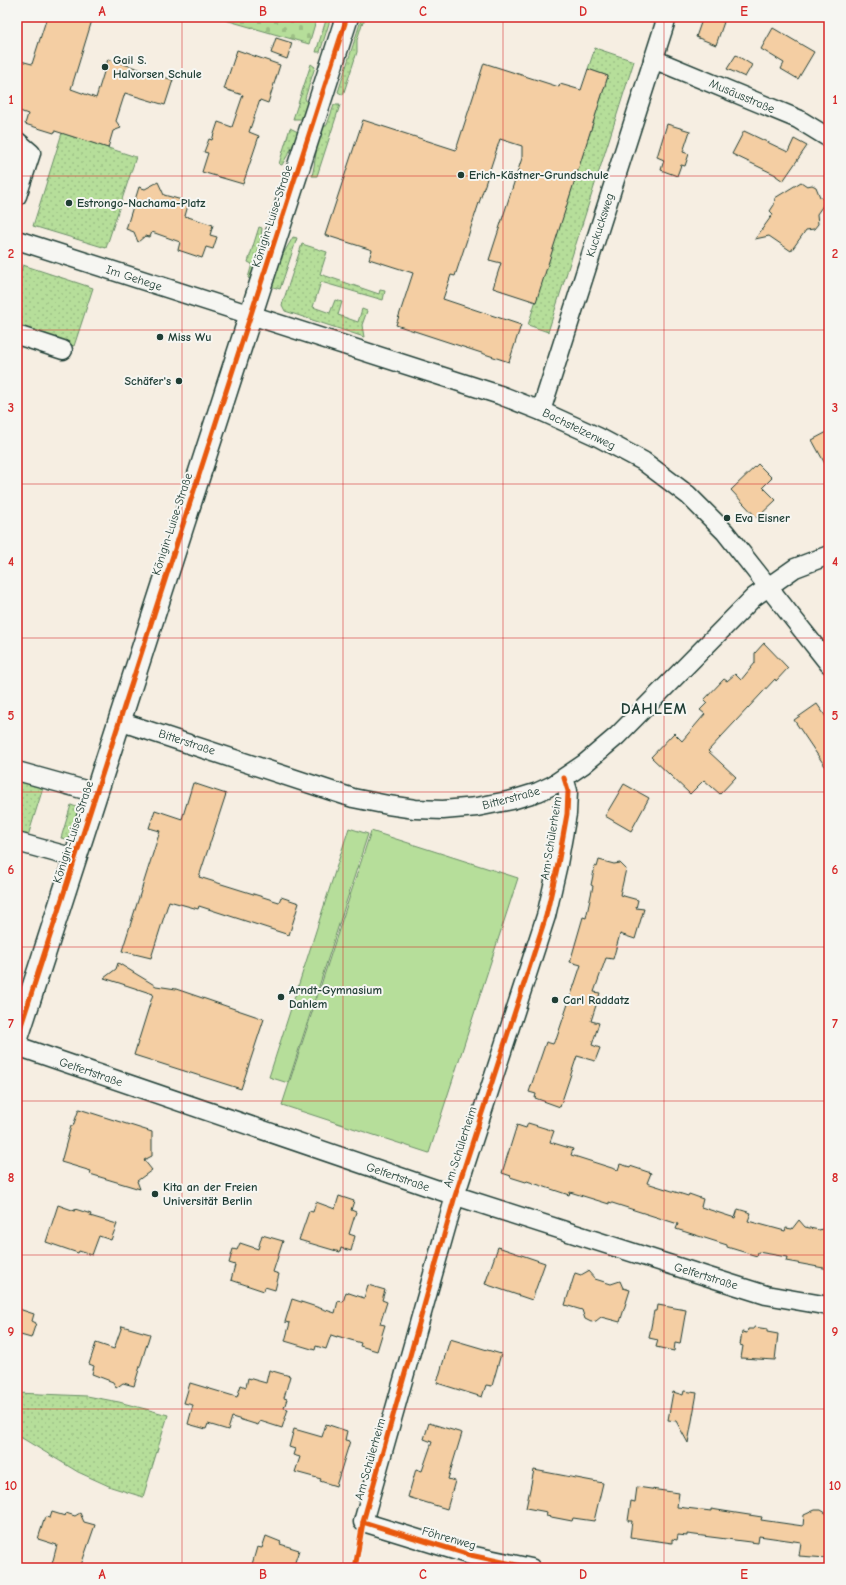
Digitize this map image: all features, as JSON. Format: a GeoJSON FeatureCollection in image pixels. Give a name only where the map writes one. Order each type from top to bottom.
{"type":"FeatureCollection","features":[{"type":"Feature","properties":{"kind":"main road","name":"Königin-Luise-Straße"},"geometry":{"type":"LineString","coordinates":[[17,1038],[347,17]]}},
{"type":"Feature","properties":{"kind":"street","name":"Kuckucksweg"},"geometry":{"type":"LineString","coordinates":[[541,410],[667,17]]}},
{"type":"Feature","properties":{"kind":"street","name":"Musäusstraße"},"geometry":{"type":"LineString","coordinates":[[653,59],[798,119],[829,138]]}},
{"type":"Feature","properties":{"kind":"street"},"geometry":{"type":"LineString","coordinates":[[17,142],[31,153],[17,196]]}},
{"type":"Feature","properties":{"kind":"street","name":"Im Gehege"},"geometry":{"type":"LineString","coordinates":[[17,240],[250,316]]}},
{"type":"Feature","properties":{"kind":"street","name":"Bachstelzenweg"},"geometry":{"type":"LineString","coordinates":[[250,316],[541,410],[598,437],[643,461],[688,495],[724,532],[829,664]]}},
{"type":"Feature","properties":{"kind":"street"},"geometry":{"type":"LineString","coordinates":[[17,335],[63,350]]}},
{"type":"Feature","properties":{"kind":"street","name":"Bitterstraße"},"geometry":{"type":"LineString","coordinates":[[119,721],[353,798],[388,806],[443,810],[477,807],[512,800],[538,792],[564,778],[584,764],[618,736],[754,597],[795,568],[829,555]]}},
{"type":"Feature","properties":{"kind":"street"},"geometry":{"type":"LineString","coordinates":[[17,771],[96,793]]}},
{"type":"Feature","properties":{"kind":"street","name":"Am Schülerheim"},"geometry":{"type":"LineString","coordinates":[[363,1522],[455,1196],[546,916],[558,864],[567,814],[568,791],[564,778]]}},
{"type":"Feature","properties":{"kind":"street"},"geometry":{"type":"LineString","coordinates":[[17,842],[75,858]]}},
{"type":"Feature","properties":{"kind":"street","name":"Gelfertstraße"},"geometry":{"type":"LineString","coordinates":[[17,1046],[455,1196],[766,1294],[829,1306]]}},
{"type":"Feature","properties":{"kind":"street","name":"Föhrenweg"},"geometry":{"type":"LineString","coordinates":[[363,1522],[470,1555],[531,1568]]}},
{"type":"Feature","properties":{"kind":"green space"},"geometry":{"type":"Polygon","coordinates":[[[215,17],[317,17],[309,44],[215,17]]]}},
{"type":"Feature","properties":{"kind":"green space"},"geometry":{"type":"Polygon","coordinates":[[[327,17],[331,17],[320,52],[316,52],[327,17]]]}},
{"type":"Feature","properties":{"kind":"green space"},"geometry":{"type":"Polygon","coordinates":[[[362,17],[367,17],[362,24],[357,40],[357,52],[343,95],[338,92],[362,17]]]}},
{"type":"Feature","properties":{"kind":"green space"},"geometry":{"type":"Polygon","coordinates":[[[595,48],[634,61],[548,332],[528,325],[608,76],[588,69],[595,48]]]}},
{"type":"Feature","properties":{"kind":"green space"},"geometry":{"type":"Polygon","coordinates":[[[311,64],[315,67],[305,98],[308,106],[304,119],[293,119],[311,64]]]}},
{"type":"Feature","properties":{"kind":"green space"},"geometry":{"type":"Polygon","coordinates":[[[334,105],[340,105],[317,176],[312,176],[321,128],[327,125],[334,105]]]}},
{"type":"Feature","properties":{"kind":"green space"},"geometry":{"type":"Polygon","coordinates":[[[290,128],[300,133],[282,165],[279,164],[290,128]]]}},
{"type":"Feature","properties":{"kind":"green space"},"geometry":{"type":"Polygon","coordinates":[[[62,133],[136,157],[106,248],[33,226],[62,133]]]}},
{"type":"Feature","properties":{"kind":"green space"},"geometry":{"type":"Polygon","coordinates":[[[259,227],[262,228],[259,257],[252,280],[248,278],[252,264],[248,262],[259,227]]]}},
{"type":"Feature","properties":{"kind":"green space"},"geometry":{"type":"Polygon","coordinates":[[[293,237],[297,238],[280,289],[270,286],[278,263],[293,237]]]}},
{"type":"Feature","properties":{"kind":"green space"},"geometry":{"type":"Polygon","coordinates":[[[302,244],[327,252],[320,274],[379,294],[380,290],[385,291],[383,300],[321,282],[313,307],[330,313],[335,300],[342,302],[338,315],[358,322],[362,309],[367,311],[362,325],[364,337],[285,311],[282,305],[302,244]]]}},
{"type":"Feature","properties":{"kind":"green space"},"geometry":{"type":"Polygon","coordinates":[[[23,265],[93,288],[74,346],[17,328],[17,282],[23,265]]]}},
{"type":"Feature","properties":{"kind":"green space"},"geometry":{"type":"Polygon","coordinates":[[[17,780],[43,788],[28,836],[17,833],[17,780]]]}},
{"type":"Feature","properties":{"kind":"green space"},"geometry":{"type":"Polygon","coordinates":[[[71,805],[79,808],[70,840],[61,838],[71,805]]]}},
{"type":"Feature","properties":{"kind":"green space"},"geometry":{"type":"Polygon","coordinates":[[[349,828],[368,834],[288,1083],[269,1077],[349,828]]]}},
{"type":"Feature","properties":{"kind":"green space"},"geometry":{"type":"Polygon","coordinates":[[[371,831],[518,878],[429,1153],[282,1105],[371,831]]]}},
{"type":"Feature","properties":{"kind":"green space"},"geometry":{"type":"Polygon","coordinates":[[[17,1393],[87,1396],[119,1402],[168,1415],[143,1497],[111,1487],[78,1472],[17,1435],[17,1393]]]}},
{"type":"Feature","properties":{"kind":"building"},"geometry":{"type":"Polygon","coordinates":[[[47,17],[93,17],[71,89],[96,98],[108,59],[173,80],[165,105],[125,93],[116,121],[121,128],[113,131],[108,148],[55,131],[54,133],[25,124],[28,114],[17,110],[17,60],[32,64],[47,17]]]}},
{"type":"Feature","properties":{"kind":"building"},"geometry":{"type":"Polygon","coordinates":[[[703,17],[712,17],[724,22],[716,45],[696,37],[703,17]]]}},
{"type":"Feature","properties":{"kind":"building"},"geometry":{"type":"Polygon","coordinates":[[[773,28],[814,52],[798,79],[781,69],[784,63],[761,49],[773,28]]]}},
{"type":"Feature","properties":{"kind":"building"},"geometry":{"type":"Polygon","coordinates":[[[276,38],[292,43],[287,59],[271,53],[276,38]]]}},
{"type":"Feature","properties":{"kind":"building"},"geometry":{"type":"Polygon","coordinates":[[[237,50],[280,65],[268,103],[260,100],[249,132],[259,136],[243,184],[202,172],[208,153],[204,152],[209,139],[212,140],[218,122],[232,127],[243,95],[224,89],[237,50]]]}},
{"type":"Feature","properties":{"kind":"building"},"geometry":{"type":"Polygon","coordinates":[[[736,55],[752,65],[745,77],[727,69],[736,55]]]}},
{"type":"Feature","properties":{"kind":"building"},"geometry":{"type":"Polygon","coordinates":[[[484,63],[559,87],[560,84],[581,90],[588,69],[608,76],[536,302],[493,288],[501,263],[489,260],[522,158],[522,146],[500,139],[455,276],[451,275],[443,299],[521,325],[509,362],[396,325],[413,273],[369,259],[372,250],[325,235],[363,120],[456,150],[484,63]]]}},
{"type":"Feature","properties":{"kind":"building"},"geometry":{"type":"Polygon","coordinates":[[[667,124],[690,131],[683,152],[689,154],[685,166],[681,165],[677,176],[661,170],[664,160],[657,157],[667,124]]]}},
{"type":"Feature","properties":{"kind":"building"},"geometry":{"type":"Polygon","coordinates":[[[744,131],[788,152],[794,139],[807,146],[783,181],[776,175],[732,154],[744,131]]]}},
{"type":"Feature","properties":{"kind":"building"},"geometry":{"type":"Polygon","coordinates":[[[158,182],[164,195],[189,202],[185,216],[213,225],[210,235],[217,237],[213,249],[206,247],[202,258],[178,250],[180,242],[152,232],[150,237],[145,236],[138,242],[134,232],[126,229],[139,187],[145,189],[158,182]]]}},
{"type":"Feature","properties":{"kind":"building"},"geometry":{"type":"Polygon","coordinates":[[[801,182],[807,186],[812,185],[816,187],[820,197],[826,201],[817,214],[818,224],[814,229],[806,230],[791,251],[769,236],[755,239],[773,214],[770,211],[774,205],[775,198],[801,182]]]}},
{"type":"Feature","properties":{"kind":"building"},"geometry":{"type":"Polygon","coordinates":[[[829,431],[829,471],[812,440],[829,431]]]}},
{"type":"Feature","properties":{"kind":"building"},"geometry":{"type":"Polygon","coordinates":[[[758,464],[772,478],[763,487],[776,500],[757,518],[731,490],[758,464]]]}},
{"type":"Feature","properties":{"kind":"building"},"geometry":{"type":"Polygon","coordinates":[[[764,643],[788,668],[776,681],[775,679],[708,751],[736,777],[720,794],[704,780],[690,794],[651,757],[674,733],[682,741],[705,714],[700,710],[707,703],[704,700],[724,679],[727,681],[735,674],[741,680],[755,663],[755,653],[764,643]]]}},
{"type":"Feature","properties":{"kind":"building"},"geometry":{"type":"Polygon","coordinates":[[[817,704],[829,721],[829,772],[794,720],[817,704]]]}},
{"type":"Feature","properties":{"kind":"building"},"geometry":{"type":"Polygon","coordinates":[[[193,783],[226,794],[199,877],[279,902],[281,897],[299,903],[289,935],[199,906],[198,909],[169,901],[151,958],[122,951],[160,831],[149,828],[155,810],[182,819],[193,783]]]}},
{"type":"Feature","properties":{"kind":"building"},"geometry":{"type":"Polygon","coordinates":[[[624,784],[649,798],[631,831],[605,816],[624,784]]]}},
{"type":"Feature","properties":{"kind":"building"},"geometry":{"type":"Polygon","coordinates":[[[599,860],[614,864],[620,863],[626,869],[620,895],[638,900],[636,908],[644,909],[635,939],[620,934],[613,959],[606,958],[594,992],[600,993],[591,1021],[599,1023],[592,1045],[600,1048],[595,1061],[577,1056],[560,1107],[535,1098],[536,1094],[529,1092],[546,1042],[553,1044],[556,1040],[581,965],[570,962],[583,917],[586,918],[593,886],[591,885],[595,866],[597,867],[599,860]]]}},
{"type":"Feature","properties":{"kind":"building"},"geometry":{"type":"Polygon","coordinates":[[[118,963],[156,986],[176,989],[264,1019],[241,1089],[134,1055],[153,994],[104,978],[116,969],[118,963]]]}},
{"type":"Feature","properties":{"kind":"building"},"geometry":{"type":"Polygon","coordinates":[[[79,1109],[152,1132],[152,1156],[144,1160],[152,1170],[137,1181],[140,1189],[90,1174],[91,1171],[61,1162],[71,1126],[73,1126],[79,1109]]]}},
{"type":"Feature","properties":{"kind":"building"},"geometry":{"type":"Polygon","coordinates":[[[528,1123],[554,1131],[550,1142],[573,1149],[571,1155],[618,1170],[620,1164],[651,1173],[647,1183],[688,1196],[689,1194],[703,1199],[701,1207],[735,1218],[738,1209],[751,1213],[748,1221],[785,1231],[786,1228],[792,1229],[799,1220],[805,1227],[819,1230],[829,1227],[829,1269],[786,1261],[787,1257],[758,1252],[757,1256],[676,1229],[678,1224],[609,1202],[609,1204],[570,1192],[569,1195],[510,1177],[511,1176],[502,1173],[517,1125],[526,1128],[528,1123]]]}},
{"type":"Feature","properties":{"kind":"building"},"geometry":{"type":"Polygon","coordinates":[[[339,1196],[354,1201],[351,1210],[356,1212],[349,1234],[355,1236],[351,1251],[341,1248],[340,1252],[299,1240],[309,1211],[313,1212],[316,1202],[335,1209],[339,1196]]]}},
{"type":"Feature","properties":{"kind":"building"},"geometry":{"type":"Polygon","coordinates":[[[58,1205],[75,1211],[75,1209],[91,1214],[90,1216],[117,1224],[111,1240],[99,1236],[92,1255],[79,1251],[78,1253],[46,1242],[58,1205]]]}},
{"type":"Feature","properties":{"kind":"building"},"geometry":{"type":"Polygon","coordinates":[[[262,1235],[283,1241],[273,1272],[279,1274],[275,1290],[265,1287],[264,1291],[231,1280],[235,1265],[229,1263],[233,1249],[237,1250],[240,1243],[258,1249],[262,1235]]]}},
{"type":"Feature","properties":{"kind":"building"},"geometry":{"type":"Polygon","coordinates":[[[498,1247],[545,1263],[532,1300],[485,1284],[498,1247]]]}},
{"type":"Feature","properties":{"kind":"building"},"geometry":{"type":"Polygon","coordinates":[[[588,1271],[595,1279],[611,1284],[620,1281],[623,1288],[630,1290],[620,1322],[601,1317],[596,1321],[591,1322],[585,1319],[582,1310],[565,1305],[575,1273],[581,1275],[588,1271]]]}},
{"type":"Feature","properties":{"kind":"building"},"geometry":{"type":"Polygon","coordinates":[[[368,1285],[385,1290],[382,1300],[387,1302],[380,1324],[385,1325],[377,1351],[360,1346],[361,1343],[331,1335],[326,1349],[316,1346],[315,1350],[285,1341],[290,1323],[285,1322],[292,1299],[335,1313],[338,1301],[343,1302],[346,1292],[364,1298],[368,1285]]]}},
{"type":"Feature","properties":{"kind":"building"},"geometry":{"type":"Polygon","coordinates":[[[658,1305],[686,1310],[680,1344],[675,1343],[674,1351],[656,1347],[658,1340],[649,1338],[654,1311],[657,1311],[658,1305]]]}},
{"type":"Feature","properties":{"kind":"building"},"geometry":{"type":"Polygon","coordinates":[[[19,1309],[34,1314],[32,1321],[36,1323],[31,1338],[17,1334],[17,1316],[19,1309]]]}},
{"type":"Feature","properties":{"kind":"building"},"geometry":{"type":"Polygon","coordinates":[[[122,1326],[150,1334],[134,1386],[123,1383],[116,1388],[113,1382],[92,1374],[94,1366],[89,1364],[96,1343],[114,1349],[122,1326]]]}},
{"type":"Feature","properties":{"kind":"building"},"geometry":{"type":"Polygon","coordinates":[[[754,1327],[767,1329],[767,1332],[778,1334],[775,1360],[741,1358],[743,1346],[740,1345],[742,1332],[747,1333],[748,1329],[754,1329],[754,1327]]]}},
{"type":"Feature","properties":{"kind":"building"},"geometry":{"type":"Polygon","coordinates":[[[450,1339],[501,1354],[492,1386],[486,1385],[482,1397],[437,1383],[450,1339]]]}},
{"type":"Feature","properties":{"kind":"building"},"geometry":{"type":"Polygon","coordinates":[[[269,1370],[290,1376],[284,1398],[287,1399],[284,1408],[288,1409],[282,1428],[260,1421],[258,1425],[232,1417],[228,1430],[208,1424],[206,1429],[188,1424],[193,1405],[184,1403],[190,1383],[237,1397],[241,1385],[246,1387],[248,1378],[266,1383],[269,1370]]]}},
{"type":"Feature","properties":{"kind":"building"},"geometry":{"type":"Polygon","coordinates":[[[684,1391],[697,1393],[688,1443],[676,1421],[668,1420],[673,1392],[683,1395],[684,1391]]]}},
{"type":"Feature","properties":{"kind":"building"},"geometry":{"type":"Polygon","coordinates":[[[429,1423],[462,1433],[448,1479],[455,1481],[447,1509],[408,1497],[416,1469],[422,1471],[432,1442],[424,1439],[429,1423]]]}},
{"type":"Feature","properties":{"kind":"building"},"geometry":{"type":"Polygon","coordinates":[[[326,1424],[347,1431],[345,1440],[350,1441],[336,1486],[320,1481],[321,1479],[295,1472],[300,1457],[293,1455],[295,1449],[289,1447],[294,1429],[322,1437],[326,1424]]]}},
{"type":"Feature","properties":{"kind":"building"},"geometry":{"type":"Polygon","coordinates":[[[534,1470],[603,1483],[594,1521],[573,1518],[572,1521],[546,1516],[547,1512],[526,1508],[534,1470]]]}},
{"type":"Feature","properties":{"kind":"building"},"geometry":{"type":"Polygon","coordinates":[[[637,1487],[679,1493],[677,1507],[711,1511],[711,1509],[762,1517],[761,1520],[803,1526],[804,1515],[815,1510],[821,1510],[829,1515],[827,1558],[799,1556],[801,1542],[759,1536],[758,1543],[687,1534],[687,1536],[678,1535],[677,1540],[672,1539],[672,1543],[630,1537],[632,1521],[628,1521],[631,1501],[635,1502],[637,1487]]]}},
{"type":"Feature","properties":{"kind":"building"},"geometry":{"type":"Polygon","coordinates":[[[52,1512],[65,1516],[66,1513],[75,1516],[80,1513],[84,1522],[95,1525],[80,1568],[51,1568],[57,1545],[38,1539],[45,1517],[50,1518],[52,1512]]]}},
{"type":"Feature","properties":{"kind":"building"},"geometry":{"type":"Polygon","coordinates":[[[266,1536],[281,1542],[280,1544],[299,1550],[293,1568],[251,1568],[257,1547],[262,1548],[266,1536]]]}},
{"type":"Feature","properties":{"kind":"cycle path"},"geometry":{"type":"LineString","coordinates":[[17,1038],[347,17]]}},
{"type":"Feature","properties":{"kind":"cycle path"},"geometry":{"type":"LineString","coordinates":[[355,1568],[363,1522],[455,1196],[546,916],[558,864],[567,814],[568,791],[564,778]]}},
{"type":"Feature","properties":{"kind":"cycle path"},"geometry":{"type":"LineString","coordinates":[[363,1522],[470,1555],[531,1568]]}},
{"type":"Feature","properties":{"kind":"place","name":"Gail S. Halvorsen Schule"},"geometry":{"type":"Point","coordinates":[105,67]}},
{"type":"Feature","properties":{"kind":"place","name":"Erich-Kästner-Grundschule"},"geometry":{"type":"Point","coordinates":[461,175]}},
{"type":"Feature","properties":{"kind":"place","name":"Estrongo-Nachama-Platz"},"geometry":{"type":"Point","coordinates":[69,203]}},
{"type":"Feature","properties":{"kind":"place","name":"Miss Wu"},"geometry":{"type":"Point","coordinates":[160,337]}},
{"type":"Feature","properties":{"kind":"place","name":"Schäfer's"},"geometry":{"type":"Point","coordinates":[179,381]}},
{"type":"Feature","properties":{"kind":"place","name":"Eva Eisner"},"geometry":{"type":"Point","coordinates":[727,518]}},
{"type":"Feature","properties":{"kind":"place","name":"Arndt-Gymnasium Dahlem"},"geometry":{"type":"Point","coordinates":[281,997]}},
{"type":"Feature","properties":{"kind":"place","name":"Carl Raddatz"},"geometry":{"type":"Point","coordinates":[555,1000]}},
{"type":"Feature","properties":{"kind":"place","name":"Kita an der Freien Universität Berlin"},"geometry":{"type":"Point","coordinates":[155,1194]}},
{"type":"Feature","properties":{"kind":"district","name":"DAHLEM"},"geometry":{"type":"Point","coordinates":[654,708]}}]}
